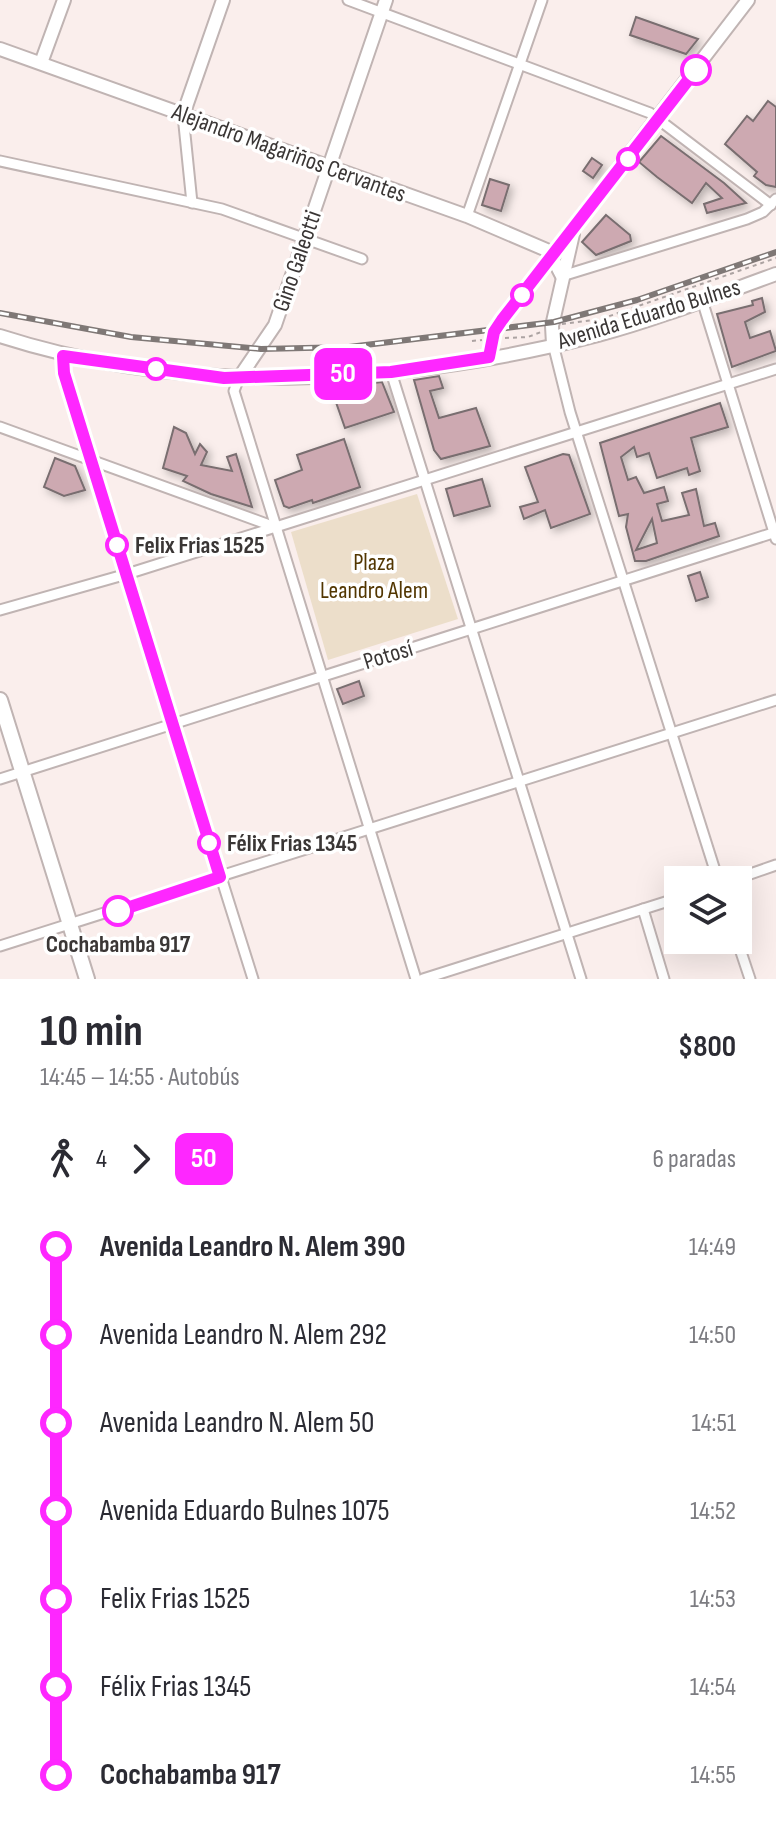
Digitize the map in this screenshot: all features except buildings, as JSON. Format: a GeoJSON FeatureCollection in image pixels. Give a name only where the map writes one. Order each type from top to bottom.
{"type":"FeatureCollection","features":[{"type":"Feature","properties":{"kind":"main road"},"geometry":{"type":"LineString","coordinates":[[41,63],[64,0]]}},
{"type":"Feature","properties":{"kind":"main road"},"geometry":{"type":"LineString","coordinates":[[183,115],[223,0]]}},
{"type":"Feature","properties":{"kind":"main road"},"geometry":{"type":"LineString","coordinates":[[489,357],[492,339],[552,253],[575,229],[748,0]]}},
{"type":"Feature","properties":{"kind":"main road","name":"Gino Galeotti"},"geometry":{"type":"LineString","coordinates":[[239,378],[275,325],[384,6]]}},
{"type":"Feature","properties":{"kind":"main road","name":"Alejandro Magariños Cervantes"},"geometry":{"type":"LineString","coordinates":[[0,49],[467,216],[552,253]]}},
{"type":"Feature","properties":{"kind":"main road"},"geometry":{"type":"LineString","coordinates":[[553,344],[552,328],[575,229]]}},
{"type":"Feature","properties":{"kind":"main road"},"geometry":{"type":"LineString","coordinates":[[552,253],[562,276]]}},
{"type":"Feature","properties":{"kind":"main road","name":"Avenida Eduardo Bulnes"},"geometry":{"type":"LineString","coordinates":[[0,336],[63,356],[239,378],[391,372],[599,335],[776,274]]}},
{"type":"Feature","properties":{"kind":"main road"},"geometry":{"type":"LineString","coordinates":[[0,700],[87,979]]}},
{"type":"Feature","properties":{"kind":"street"},"geometry":{"type":"LineString","coordinates":[[348,0],[384,6],[660,118],[774,202],[747,219],[562,276]]}},
{"type":"Feature","properties":{"kind":"street"},"geometry":{"type":"LineString","coordinates":[[467,216],[542,0]]}},
{"type":"Feature","properties":{"kind":"street"},"geometry":{"type":"LineString","coordinates":[[183,115],[192,203]]}},
{"type":"Feature","properties":{"kind":"street"},"geometry":{"type":"LineString","coordinates":[[0,161],[222,209],[362,259]]}},
{"type":"Feature","properties":{"kind":"street"},"geometry":{"type":"LineString","coordinates":[[702,300],[775,534]]}},
{"type":"Feature","properties":{"kind":"street"},"geometry":{"type":"LineString","coordinates":[[553,344],[577,433],[714,866]]}},
{"type":"Feature","properties":{"kind":"street"},"geometry":{"type":"LineString","coordinates":[[63,356],[64,373],[90,460],[253,979]]}},
{"type":"Feature","properties":{"kind":"street"},"geometry":{"type":"LineString","coordinates":[[0,610],[127,574],[776,369]]}},
{"type":"Feature","properties":{"kind":"street"},"geometry":{"type":"LineString","coordinates":[[391,372],[581,979]]}},
{"type":"Feature","properties":{"kind":"street"},"geometry":{"type":"LineString","coordinates":[[239,378],[234,391],[416,979]]}},
{"type":"Feature","properties":{"kind":"street"},"geometry":{"type":"LineString","coordinates":[[0,427],[276,527]]}},
{"type":"Feature","properties":{"kind":"street","name":"Potosí"},"geometry":{"type":"LineString","coordinates":[[0,779],[775,534]]}},
{"type":"Feature","properties":{"kind":"street"},"geometry":{"type":"LineString","coordinates":[[0,946],[776,700]]}},
{"type":"Feature","properties":{"kind":"street"},"geometry":{"type":"LineString","coordinates":[[752,873],[776,865]]}},
{"type":"Feature","properties":{"kind":"street"},"geometry":{"type":"LineString","coordinates":[[423,979],[664,902]]}},
{"type":"Feature","properties":{"kind":"street"},"geometry":{"type":"LineString","coordinates":[[643,909],[664,979]]}},
{"type":"Feature","properties":{"kind":"street"},"geometry":{"type":"LineString","coordinates":[[742,954],[750,979]]}},
{"type":"Feature","properties":{"kind":"path"},"geometry":{"type":"LineString","coordinates":[[472,341],[528,337],[552,328],[601,319],[776,258]]}},
{"type":"Feature","properties":{"kind":"green space","name":"Plaza Leandro Alem"},"geometry":{"type":"Polygon","coordinates":[[[417,494],[458,619],[328,660],[291,532],[417,494]]]}},
{"type":"Feature","properties":{"kind":"railway"},"geometry":{"type":"LineString","coordinates":[[0,313],[131,337],[261,349],[349,347],[554,322],[637,300],[776,252]]}},
{"type":"Feature","properties":{"kind":"bus line","name":"50"},"geometry":{"type":"LineString","coordinates":[[118,911],[220,877],[90,460],[64,373],[63,356],[224,378],[391,372],[489,357],[494,332],[502,320],[696,70]]}},
{"type":"Feature","properties":{"kind":"place","name":"Felix Frias 1525"},"geometry":{"type":"Point","coordinates":[117,545]}},
{"type":"Feature","properties":{"kind":"place","name":"Félix Frias 1345"},"geometry":{"type":"Point","coordinates":[209,843]}},
{"type":"Feature","properties":{"kind":"place","name":"Cochabamba 917"},"geometry":{"type":"Point","coordinates":[118,911]}}]}
